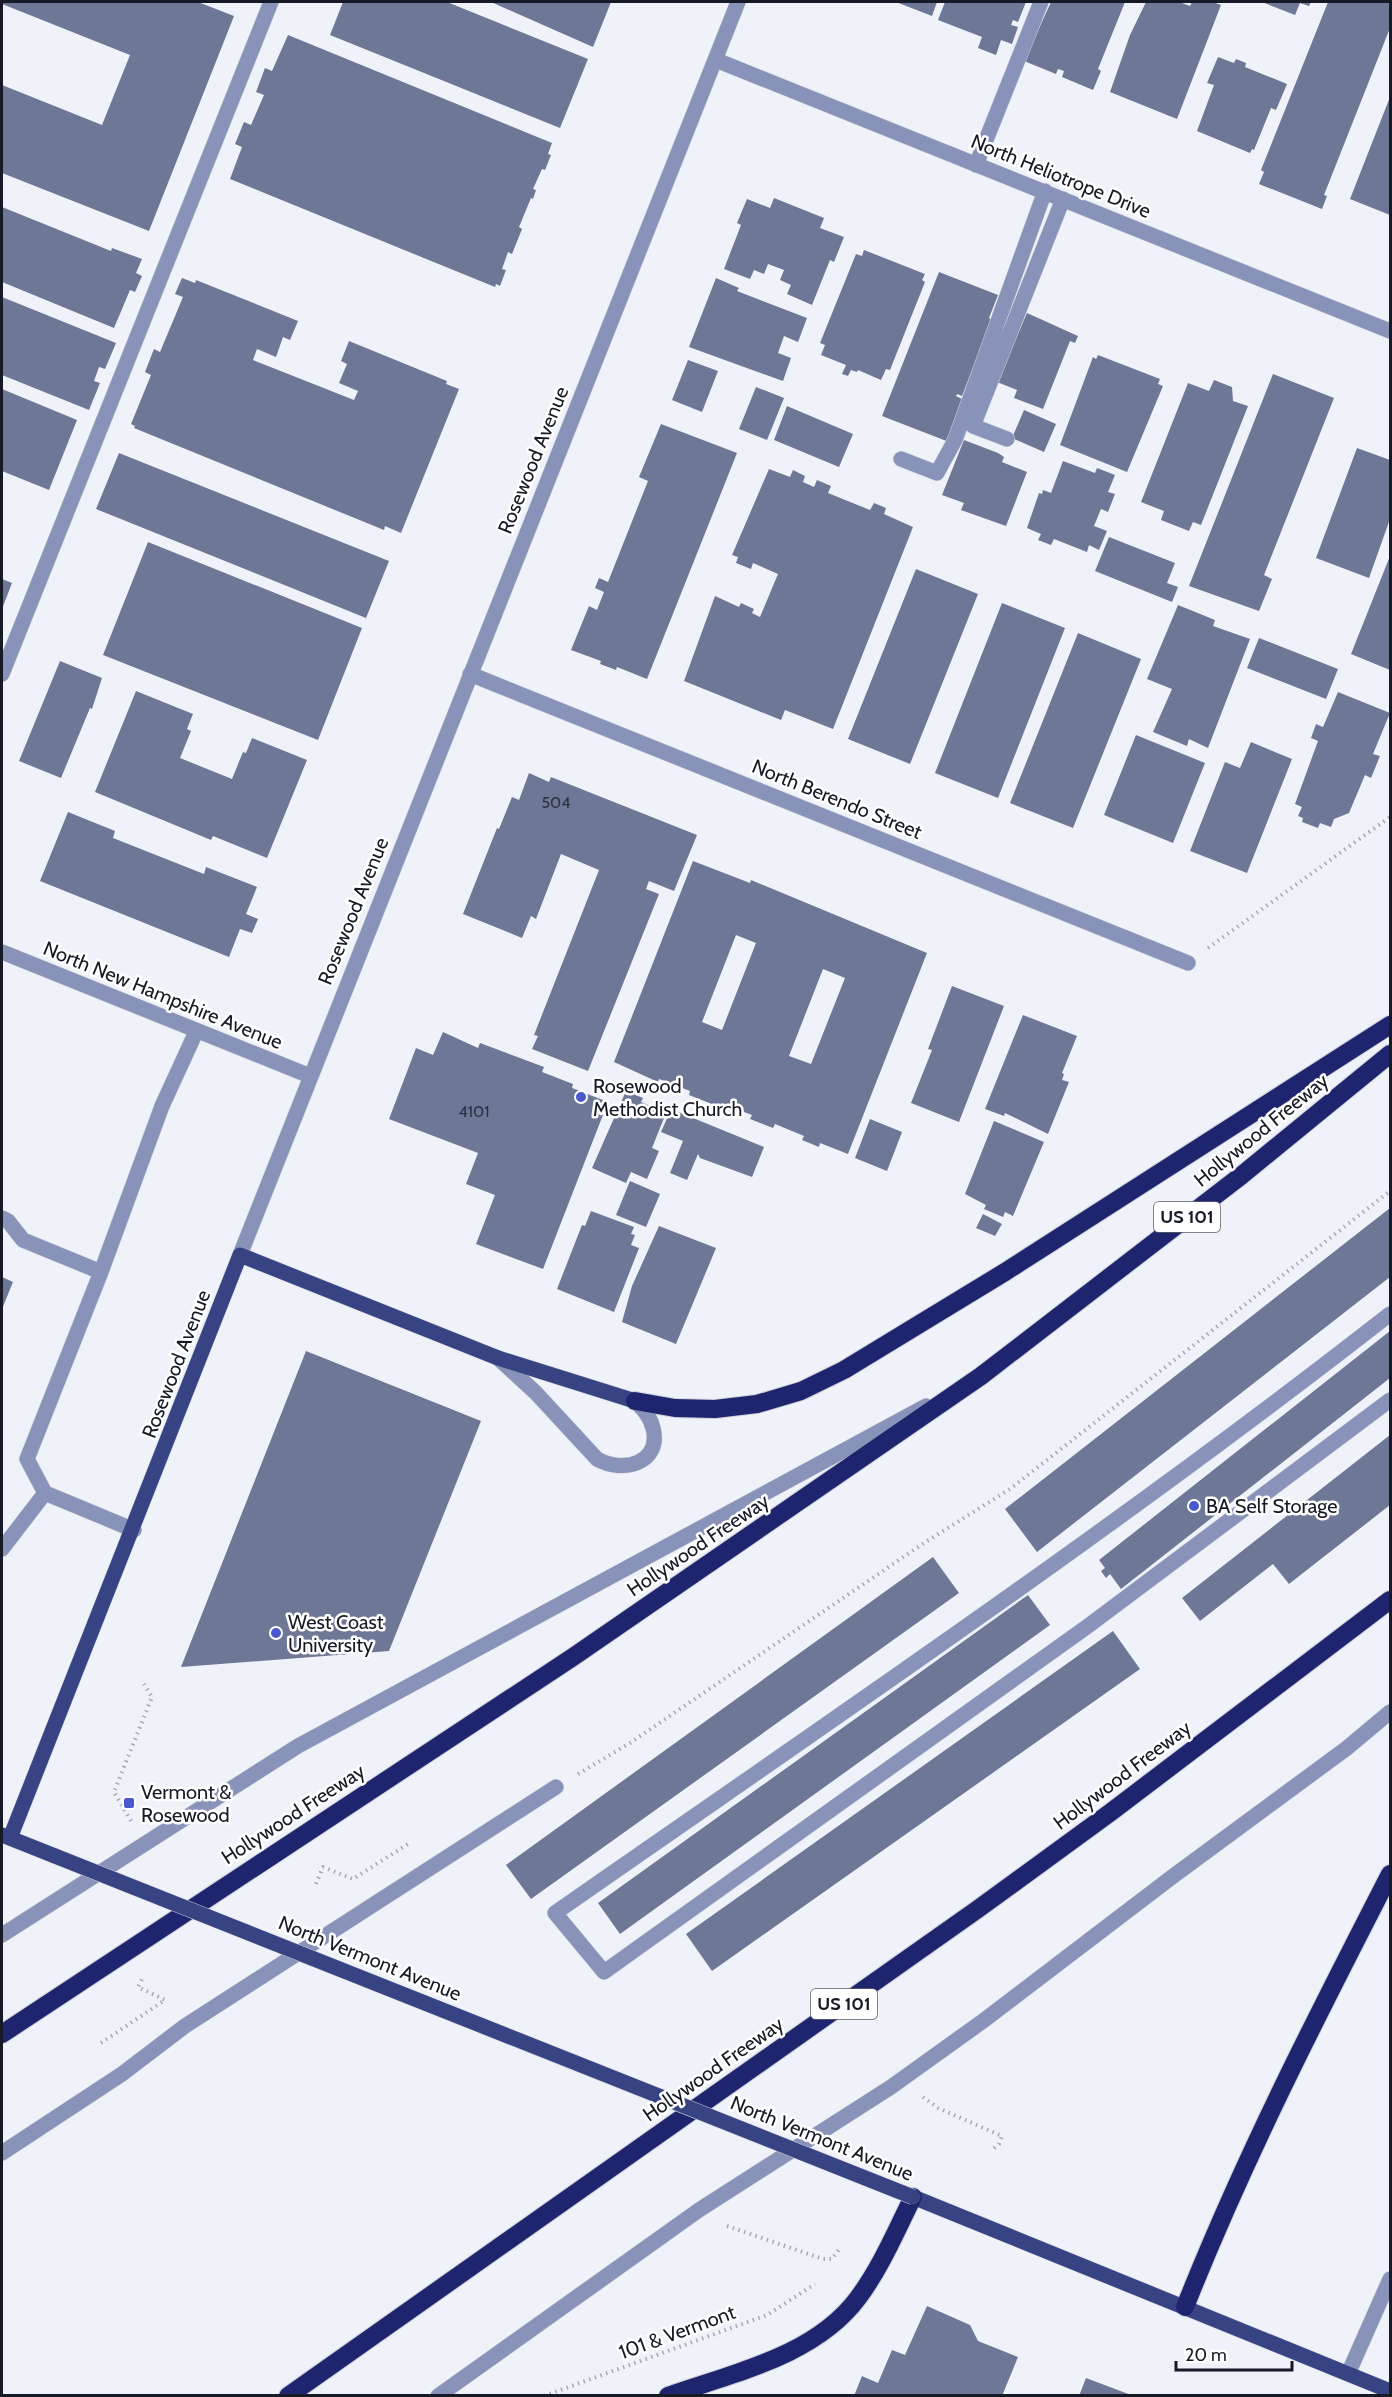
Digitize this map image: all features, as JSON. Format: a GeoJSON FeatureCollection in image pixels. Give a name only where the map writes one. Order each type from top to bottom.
{"type":"FeatureCollection","features":[{"type":"Feature","properties":{"kind":"highway"},"geometry":{"type":"LineString","coordinates":[[635,1401],[675,1408],[715,1409],[757,1404],[801,1391],[844,1370],[1005,1272],[1390,1025]]}},
{"type":"Feature","properties":{"kind":"highway","name":"Hollywood Freeway"},"geometry":{"type":"LineString","coordinates":[[2,2034],[573,1657],[981,1376],[1242,1175],[1390,1054]]}},
{"type":"Feature","properties":{"kind":"highway","name":"Hollywood Freeway"},"geometry":{"type":"LineString","coordinates":[[288,2396],[978,1909],[1390,1600]]}},
{"type":"Feature","properties":{"kind":"highway"},"geometry":{"type":"LineString","coordinates":[[1185,2307],[1213,2236],[1273,2106],[1390,1874]]}},
{"type":"Feature","properties":{"kind":"highway"},"geometry":{"type":"LineString","coordinates":[[668,2396],[789,2353],[831,2326],[857,2300],[880,2264],[913,2197]]}},
{"type":"Feature","properties":{"kind":"main road"},"geometry":{"type":"LineString","coordinates":[[240,1255],[498,1358],[635,1401]]}},
{"type":"Feature","properties":{"kind":"main road","name":"Rosewood Avenue"},"geometry":{"type":"LineString","coordinates":[[6,1836],[134,1530],[240,1255]]}},
{"type":"Feature","properties":{"kind":"main road","name":"North Vermont Avenue"},"geometry":{"type":"LineString","coordinates":[[6,1836],[913,2197],[1390,2391]]}},
{"type":"Feature","properties":{"kind":"street"},"geometry":{"type":"LineString","coordinates":[[2,674],[271,2]]}},
{"type":"Feature","properties":{"kind":"street","name":"Rosewood Avenue"},"geometry":{"type":"LineString","coordinates":[[240,1255],[738,2]]}},
{"type":"Feature","properties":{"kind":"street"},"geometry":{"type":"LineString","coordinates":[[976,165],[1041,2]]}},
{"type":"Feature","properties":{"kind":"street","name":"North Heliotrope Drive"},"geometry":{"type":"LineString","coordinates":[[716,60],[1390,331]]}},
{"type":"Feature","properties":{"kind":"street"},"geometry":{"type":"LineString","coordinates":[[901,459],[937,473],[955,440],[1046,192]]}},
{"type":"Feature","properties":{"kind":"street"},"geometry":{"type":"LineString","coordinates":[[1007,439],[973,426],[1063,199]]}},
{"type":"Feature","properties":{"kind":"street","name":"North Berendo Street"},"geometry":{"type":"LineString","coordinates":[[470,674],[1188,963]]}},
{"type":"Feature","properties":{"kind":"street","name":"North New Hampshire Avenue"},"geometry":{"type":"LineString","coordinates":[[2,952],[310,1076]]}},
{"type":"Feature","properties":{"kind":"street"},"geometry":{"type":"LineString","coordinates":[[134,1530],[45,1493],[27,1459],[101,1272],[162,1106],[196,1032]]}},
{"type":"Feature","properties":{"kind":"street"},"geometry":{"type":"LineString","coordinates":[[2,1218],[9,1221],[23,1240],[101,1272]]}},
{"type":"Feature","properties":{"kind":"street"},"geometry":{"type":"LineString","coordinates":[[1390,1314],[1257,1418],[1057,1562],[555,1913],[604,1972],[1088,1626],[1390,1400]]}},
{"type":"Feature","properties":{"kind":"street"},"geometry":{"type":"LineString","coordinates":[[498,1358],[544,1401],[597,1459],[610,1466],[624,1467],[637,1464],[654,1442],[654,1429],[649,1416],[635,1401]]}},
{"type":"Feature","properties":{"kind":"street"},"geometry":{"type":"LineString","coordinates":[[2,1935],[298,1746],[981,1376]]}},
{"type":"Feature","properties":{"kind":"street"},"geometry":{"type":"LineString","coordinates":[[2,1549],[45,1493]]}},
{"type":"Feature","properties":{"kind":"street"},"geometry":{"type":"LineString","coordinates":[[438,2396],[699,2210],[891,2087],[983,2021],[1172,1877],[1347,1748],[1390,1712]]}},
{"type":"Feature","properties":{"kind":"street"},"geometry":{"type":"LineString","coordinates":[[2,2153],[122,2074],[185,2026],[556,1787]]}},
{"type":"Feature","properties":{"kind":"street"},"geometry":{"type":"LineString","coordinates":[[1348,2374],[1390,2279]]}},
{"type":"Feature","properties":{"kind":"path"},"geometry":{"type":"LineString","coordinates":[[1188,963],[1390,817]]}},
{"type":"Feature","properties":{"kind":"path"},"geometry":{"type":"LineString","coordinates":[[556,1787],[630,1743],[924,1543],[1010,1489],[1390,1191]]}},
{"type":"Feature","properties":{"kind":"path"},"geometry":{"type":"LineString","coordinates":[[131,1822],[114,1792],[152,1697],[144,1684]]}},
{"type":"Feature","properties":{"kind":"path"},"geometry":{"type":"LineString","coordinates":[[316,1884],[323,1867],[353,1879],[408,1844]]}},
{"type":"Feature","properties":{"kind":"path"},"geometry":{"type":"LineString","coordinates":[[101,2043],[165,2000],[138,1987],[144,1973]]}},
{"type":"Feature","properties":{"kind":"path"},"geometry":{"type":"LineString","coordinates":[[918,2093],[938,2108],[1002,2136],[999,2144],[992,2150]]}},
{"type":"Feature","properties":{"kind":"path"},"geometry":{"type":"LineString","coordinates":[[726,2226],[823,2259],[832,2259],[840,2248]]}},
{"type":"Feature","properties":{"kind":"path","name":"101 & Vermont"},"geometry":{"type":"LineString","coordinates":[[544,2396],[767,2315],[815,2284]]}},
{"type":"Feature","properties":{"kind":"building"},"geometry":{"type":"Polygon","coordinates":[[[2,2],[198,2],[234,16],[149,231],[2,173],[2,85],[102,125],[130,55],[2,4],[2,2]]]}},
{"type":"Feature","properties":{"kind":"building"},"geometry":{"type":"Polygon","coordinates":[[[343,2],[447,2],[588,59],[560,128],[330,35],[343,2]]]}},
{"type":"Feature","properties":{"kind":"building"},"geometry":{"type":"Polygon","coordinates":[[[491,2],[611,2],[593,47],[491,2]]]}},
{"type":"Feature","properties":{"kind":"building"},"geometry":{"type":"Polygon","coordinates":[[[896,2],[937,2],[932,16],[896,2]]]}},
{"type":"Feature","properties":{"kind":"building"},"geometry":{"type":"Polygon","coordinates":[[[945,2],[1026,2],[1018,22],[1013,20],[1011,25],[1018,27],[1012,44],[1001,40],[996,55],[978,48],[982,37],[938,20],[945,2]]]}},
{"type":"Feature","properties":{"kind":"building"},"geometry":{"type":"Polygon","coordinates":[[[1051,2],[1125,2],[1098,69],[1101,71],[1093,90],[1062,77],[1064,71],[1058,69],[1056,74],[1024,61],[1051,2]]]}},
{"type":"Feature","properties":{"kind":"building"},"geometry":{"type":"Polygon","coordinates":[[[1146,2],[1179,2],[1190,6],[1192,2],[1213,2],[1221,5],[1177,119],[1110,92],[1130,35],[1146,2]]]}},
{"type":"Feature","properties":{"kind":"building"},"geometry":{"type":"Polygon","coordinates":[[[1262,2],[1311,2],[1309,6],[1300,3],[1295,15],[1262,2]]]}},
{"type":"Feature","properties":{"kind":"building"},"geometry":{"type":"Polygon","coordinates":[[[1328,2],[1390,2],[1390,28],[1324,195],[1327,196],[1322,209],[1259,184],[1264,172],[1261,170],[1328,2]]]}},
{"type":"Feature","properties":{"kind":"building"},"geometry":{"type":"Polygon","coordinates":[[[288,35],[552,143],[548,154],[551,155],[533,189],[536,190],[519,227],[522,229],[512,254],[508,252],[502,269],[506,270],[500,286],[496,284],[495,287],[230,179],[242,147],[235,144],[244,122],[251,125],[264,95],[256,92],[265,68],[272,71],[288,35]]]}},
{"type":"Feature","properties":{"kind":"building"},"geometry":{"type":"Polygon","coordinates":[[[1218,57],[1234,63],[1236,59],[1246,63],[1245,67],[1287,84],[1276,110],[1271,108],[1254,150],[1252,149],[1250,153],[1197,131],[1214,85],[1207,83],[1218,57]]]}},
{"type":"Feature","properties":{"kind":"building"},"geometry":{"type":"Polygon","coordinates":[[[1390,97],[1390,215],[1350,199],[1390,97]]]}},
{"type":"Feature","properties":{"kind":"building"},"geometry":{"type":"Polygon","coordinates":[[[774,198],[824,218],[820,228],[844,237],[834,262],[830,260],[812,305],[787,294],[791,285],[780,280],[784,270],[768,264],[764,274],[754,270],[750,279],[724,269],[741,225],[737,223],[747,199],[770,208],[774,198]]]}},
{"type":"Feature","properties":{"kind":"building"},"geometry":{"type":"Polygon","coordinates":[[[2,207],[111,251],[112,248],[142,259],[136,273],[142,276],[135,292],[130,290],[114,328],[2,282],[2,207]]]}},
{"type":"Feature","properties":{"kind":"building"},"geometry":{"type":"Polygon","coordinates":[[[864,250],[925,274],[922,280],[925,282],[890,370],[886,369],[881,380],[858,370],[857,372],[851,370],[848,376],[842,374],[846,365],[821,355],[825,345],[820,343],[856,254],[862,256],[864,250]]]}},
{"type":"Feature","properties":{"kind":"building"},"geometry":{"type":"Polygon","coordinates":[[[939,272],[998,295],[989,318],[992,320],[962,396],[957,394],[956,396],[966,401],[949,442],[882,416],[939,272]]]}},
{"type":"Feature","properties":{"kind":"building"},"geometry":{"type":"Polygon","coordinates":[[[182,278],[195,283],[196,280],[298,321],[290,340],[283,337],[276,357],[257,349],[253,360],[354,400],[358,391],[339,383],[347,364],[341,361],[349,341],[447,381],[446,384],[459,389],[401,533],[385,526],[384,530],[134,428],[135,426],[131,424],[151,375],[145,372],[154,349],[160,352],[183,297],[175,294],[182,278]]]}},
{"type":"Feature","properties":{"kind":"building"},"geometry":{"type":"Polygon","coordinates":[[[716,278],[739,288],[737,291],[807,318],[798,342],[784,336],[778,353],[791,358],[783,381],[689,347],[716,278]]]}},
{"type":"Feature","properties":{"kind":"building"},"geometry":{"type":"Polygon","coordinates":[[[2,297],[116,343],[105,369],[99,367],[94,381],[100,383],[89,410],[2,375],[2,297]]]}},
{"type":"Feature","properties":{"kind":"building"},"geometry":{"type":"Polygon","coordinates":[[[1027,313],[1078,336],[1075,343],[1070,341],[1043,409],[1014,398],[1017,390],[997,382],[1027,313]]]}},
{"type":"Feature","properties":{"kind":"building"},"geometry":{"type":"Polygon","coordinates":[[[1098,355],[1160,379],[1158,384],[1163,386],[1127,472],[1060,445],[1093,357],[1096,359],[1098,355]]]}},
{"type":"Feature","properties":{"kind":"building"},"geometry":{"type":"Polygon","coordinates":[[[688,360],[718,371],[702,412],[672,400],[688,360]]]}},
{"type":"Feature","properties":{"kind":"building"},"geometry":{"type":"Polygon","coordinates":[[[1273,374],[1334,398],[1264,575],[1272,579],[1259,611],[1189,586],[1273,374]]]}},
{"type":"Feature","properties":{"kind":"building"},"geometry":{"type":"Polygon","coordinates":[[[1214,380],[1232,387],[1233,401],[1248,406],[1201,525],[1193,522],[1189,531],[1161,520],[1164,511],[1141,502],[1188,383],[1209,391],[1214,380]]]}},
{"type":"Feature","properties":{"kind":"building"},"geometry":{"type":"Polygon","coordinates":[[[756,387],[784,398],[767,440],[739,429],[756,387]]]}},
{"type":"Feature","properties":{"kind":"building"},"geometry":{"type":"Polygon","coordinates":[[[2,389],[77,420],[49,490],[2,471],[2,389]]]}},
{"type":"Feature","properties":{"kind":"building"},"geometry":{"type":"Polygon","coordinates":[[[787,406],[853,434],[839,467],[774,440],[787,406]]]}},
{"type":"Feature","properties":{"kind":"building"},"geometry":{"type":"Polygon","coordinates":[[[1024,410],[1056,424],[1044,452],[1012,438],[1024,410]]]}},
{"type":"Feature","properties":{"kind":"building"},"geometry":{"type":"Polygon","coordinates":[[[661,424],[737,453],[647,679],[617,667],[616,670],[600,664],[601,661],[571,650],[589,606],[597,610],[604,592],[595,588],[599,578],[608,582],[648,481],[639,477],[661,424]]]}},
{"type":"Feature","properties":{"kind":"building"},"geometry":{"type":"Polygon","coordinates":[[[964,440],[998,453],[1004,457],[1002,462],[1027,472],[1006,526],[961,510],[964,503],[942,495],[964,440]]]}},
{"type":"Feature","properties":{"kind":"building"},"geometry":{"type":"Polygon","coordinates":[[[1357,448],[1390,460],[1390,519],[1369,578],[1316,558],[1357,448]]]}},
{"type":"Feature","properties":{"kind":"building"},"geometry":{"type":"Polygon","coordinates":[[[119,453],[389,561],[366,618],[96,509],[119,453]]]}},
{"type":"Feature","properties":{"kind":"building"},"geometry":{"type":"Polygon","coordinates":[[[1063,461],[1095,473],[1097,468],[1115,475],[1108,492],[1115,494],[1108,512],[1101,509],[1094,526],[1107,531],[1099,550],[1089,545],[1087,552],[1054,539],[1051,545],[1038,540],[1041,534],[1027,528],[1039,493],[1042,494],[1043,490],[1051,493],[1063,461]]]}},
{"type":"Feature","properties":{"kind":"building"},"geometry":{"type":"Polygon","coordinates":[[[769,469],[790,477],[793,470],[805,476],[803,482],[814,487],[817,480],[831,486],[828,493],[870,510],[874,503],[886,508],[884,514],[913,527],[833,729],[785,710],[781,720],[684,681],[715,596],[739,607],[741,603],[754,609],[752,613],[760,617],[778,574],[753,563],[751,569],[736,563],[738,557],[732,555],[769,469]]]}},
{"type":"Feature","properties":{"kind":"building"},"geometry":{"type":"Polygon","coordinates":[[[1109,537],[1175,563],[1167,583],[1178,587],[1172,602],[1095,571],[1109,537]]]}},
{"type":"Feature","properties":{"kind":"building"},"geometry":{"type":"Polygon","coordinates":[[[148,542],[362,628],[318,740],[103,655],[148,542]]]}},
{"type":"Feature","properties":{"kind":"building"},"geometry":{"type":"Polygon","coordinates":[[[1390,556],[1390,670],[1351,654],[1390,556]]]}},
{"type":"Feature","properties":{"kind":"building"},"geometry":{"type":"Polygon","coordinates":[[[916,569],[978,594],[910,764],[848,739],[916,569]]]}},
{"type":"Feature","properties":{"kind":"building"},"geometry":{"type":"Polygon","coordinates":[[[2,579],[12,583],[2,609],[2,579]]]}},
{"type":"Feature","properties":{"kind":"building"},"geometry":{"type":"Polygon","coordinates":[[[1002,603],[1065,628],[998,798],[935,773],[1002,603]]]}},
{"type":"Feature","properties":{"kind":"building"},"geometry":{"type":"Polygon","coordinates":[[[1178,605],[1215,620],[1213,626],[1250,639],[1208,748],[1189,739],[1187,746],[1153,732],[1172,689],[1147,679],[1178,605]]]}},
{"type":"Feature","properties":{"kind":"building"},"geometry":{"type":"Polygon","coordinates":[[[1078,633],[1141,659],[1073,828],[1010,803],[1078,633]]]}},
{"type":"Feature","properties":{"kind":"building"},"geometry":{"type":"Polygon","coordinates":[[[1259,638],[1338,669],[1326,699],[1247,668],[1259,638]]]}},
{"type":"Feature","properties":{"kind":"building"},"geometry":{"type":"Polygon","coordinates":[[[60,661],[102,678],[92,709],[90,708],[61,778],[19,761],[60,661]]]}},
{"type":"Feature","properties":{"kind":"building"},"geometry":{"type":"Polygon","coordinates":[[[136,691],[193,714],[187,729],[191,731],[180,758],[232,779],[243,752],[246,753],[252,738],[307,760],[267,858],[213,836],[211,840],[95,792],[136,691]]]}},
{"type":"Feature","properties":{"kind":"building"},"geometry":{"type":"Polygon","coordinates":[[[1338,692],[1390,713],[1373,754],[1380,756],[1371,778],[1365,775],[1349,813],[1334,819],[1331,827],[1320,823],[1318,828],[1302,822],[1303,818],[1298,816],[1302,807],[1295,804],[1318,741],[1311,738],[1316,724],[1323,727],[1338,692]]]}},
{"type":"Feature","properties":{"kind":"building"},"geometry":{"type":"Polygon","coordinates":[[[1136,735],[1205,763],[1173,843],[1104,815],[1136,735]]]}},
{"type":"Feature","properties":{"kind":"building"},"geometry":{"type":"Polygon","coordinates":[[[1251,742],[1292,759],[1247,873],[1190,851],[1225,762],[1240,768],[1251,742]]]}},
{"type":"Feature","properties":{"kind":"building"},"geometry":{"type":"Polygon","coordinates":[[[529,773],[549,782],[551,777],[697,835],[674,891],[649,881],[646,889],[659,894],[588,1071],[532,1049],[538,1036],[534,1035],[599,870],[561,854],[536,919],[531,916],[522,938],[463,914],[497,828],[499,829],[512,797],[519,800],[529,773]]]}},
{"type":"Feature","properties":{"kind":"building"},"geometry":{"type":"Polygon","coordinates":[[[68,812],[115,831],[113,838],[204,874],[206,867],[257,887],[246,914],[258,919],[252,933],[240,929],[229,957],[40,881],[68,812]]]}},
{"type":"Feature","properties":{"kind":"building"},"geometry":{"type":"Polygon","coordinates":[[[693,861],[750,883],[751,880],[927,953],[848,1154],[820,1143],[819,1147],[802,1140],[804,1136],[775,1124],[773,1128],[750,1119],[752,1115],[728,1106],[727,1110],[689,1095],[690,1091],[659,1079],[658,1082],[614,1062],[693,861]],[[736,935],[702,1022],[722,1030],[756,943],[736,935]],[[823,969],[789,1056],[811,1064],[845,978],[823,969]]]}},
{"type":"Feature","properties":{"kind":"building"},"geometry":{"type":"Polygon","coordinates":[[[952,986],[1004,1006],[959,1122],[911,1103],[932,1050],[928,1049],[952,986]]]}},
{"type":"Feature","properties":{"kind":"building"},"geometry":{"type":"Polygon","coordinates":[[[1023,1015],[1077,1036],[1062,1073],[1064,1074],[1062,1080],[1069,1082],[1048,1134],[1005,1113],[1004,1116],[985,1109],[1023,1015]]]}},
{"type":"Feature","properties":{"kind":"building"},"geometry":{"type":"Polygon","coordinates":[[[443,1032],[478,1048],[480,1043],[544,1067],[542,1072],[573,1084],[572,1088],[608,1102],[543,1269],[476,1244],[495,1195],[466,1184],[478,1153],[389,1119],[416,1048],[433,1055],[443,1032]]]}},
{"type":"Feature","properties":{"kind":"building"},"geometry":{"type":"Polygon","coordinates":[[[626,1091],[643,1098],[641,1102],[666,1113],[652,1148],[659,1151],[647,1179],[631,1172],[626,1183],[592,1168],[626,1091]]]}},
{"type":"Feature","properties":{"kind":"building"},"geometry":{"type":"Polygon","coordinates":[[[671,1109],[764,1147],[752,1177],[700,1158],[698,1154],[687,1180],[670,1173],[683,1141],[661,1132],[671,1109]]]}},
{"type":"Feature","properties":{"kind":"building"},"geometry":{"type":"Polygon","coordinates":[[[870,1119],[902,1132],[887,1171],[855,1158],[870,1119]]]}},
{"type":"Feature","properties":{"kind":"building"},"geometry":{"type":"Polygon","coordinates":[[[994,1121],[1044,1142],[1013,1216],[1005,1212],[1003,1217],[984,1209],[986,1205],[965,1194],[994,1121]]]}},
{"type":"Feature","properties":{"kind":"building"},"geometry":{"type":"Polygon","coordinates":[[[630,1181],[660,1194],[646,1227],[616,1215],[630,1181]]]}},
{"type":"Feature","properties":{"kind":"building"},"geometry":{"type":"Polygon","coordinates":[[[1390,1208],[1390,1277],[1037,1552],[1005,1509],[1390,1208]]]}},
{"type":"Feature","properties":{"kind":"building"},"geometry":{"type":"Polygon","coordinates":[[[591,1211],[634,1227],[631,1234],[635,1235],[631,1245],[639,1248],[614,1312],[557,1289],[582,1225],[585,1226],[591,1211]]]}},
{"type":"Feature","properties":{"kind":"building"},"geometry":{"type":"Polygon","coordinates":[[[983,1214],[1002,1224],[995,1236],[976,1228],[983,1214]]]}},
{"type":"Feature","properties":{"kind":"building"},"geometry":{"type":"Polygon","coordinates":[[[659,1226],[716,1248],[676,1344],[622,1322],[632,1286],[659,1226]]]}},
{"type":"Feature","properties":{"kind":"building"},"geometry":{"type":"Polygon","coordinates":[[[2,1277],[13,1282],[2,1309],[2,1277]]]}},
{"type":"Feature","properties":{"kind":"building"},"geometry":{"type":"Polygon","coordinates":[[[1390,1331],[1390,1378],[1121,1589],[1110,1574],[1106,1578],[1101,1571],[1105,1568],[1099,1560],[1390,1331]]]}},
{"type":"Feature","properties":{"kind":"building"},"geometry":{"type":"Polygon","coordinates":[[[306,1351],[481,1421],[389,1651],[181,1667],[306,1351]]]}},
{"type":"Feature","properties":{"kind":"building"},"geometry":{"type":"Polygon","coordinates":[[[1390,1435],[1390,1505],[1289,1584],[1273,1564],[1200,1621],[1182,1598],[1390,1435]]]}},
{"type":"Feature","properties":{"kind":"building"},"geometry":{"type":"Polygon","coordinates":[[[933,1557],[959,1593],[531,1899],[506,1865],[933,1557]]]}},
{"type":"Feature","properties":{"kind":"building"},"geometry":{"type":"Polygon","coordinates":[[[1028,1595],[1050,1625],[620,1934],[598,1903],[1028,1595]]]}},
{"type":"Feature","properties":{"kind":"building"},"geometry":{"type":"Polygon","coordinates":[[[1113,1631],[1140,1669],[712,1971],[686,1934],[1113,1631]]]}},
{"type":"Feature","properties":{"kind":"building"},"geometry":{"type":"Polygon","coordinates":[[[927,2306],[970,2325],[978,2341],[1018,2357],[1002,2396],[854,2396],[862,2376],[878,2383],[892,2350],[905,2355],[927,2306]]]}},
{"type":"Feature","properties":{"kind":"building"},"geometry":{"type":"Polygon","coordinates":[[[1086,2378],[1131,2395],[1131,2396],[1079,2396],[1086,2378]]]}},
{"type":"Feature","properties":{"kind":"place","name":"Rosewood Methodist Church"},"geometry":{"type":"Point","coordinates":[581,1097]}},
{"type":"Feature","properties":{"kind":"place","name":"BA Self Storage"},"geometry":{"type":"Point","coordinates":[1194,1506]}},
{"type":"Feature","properties":{"kind":"place","name":"West Coast University"},"geometry":{"type":"Point","coordinates":[276,1633]}},
{"type":"Feature","properties":{"kind":"place","name":"Vermont & Rosewood"},"geometry":{"type":"Point","coordinates":[129,1803]}}]}
